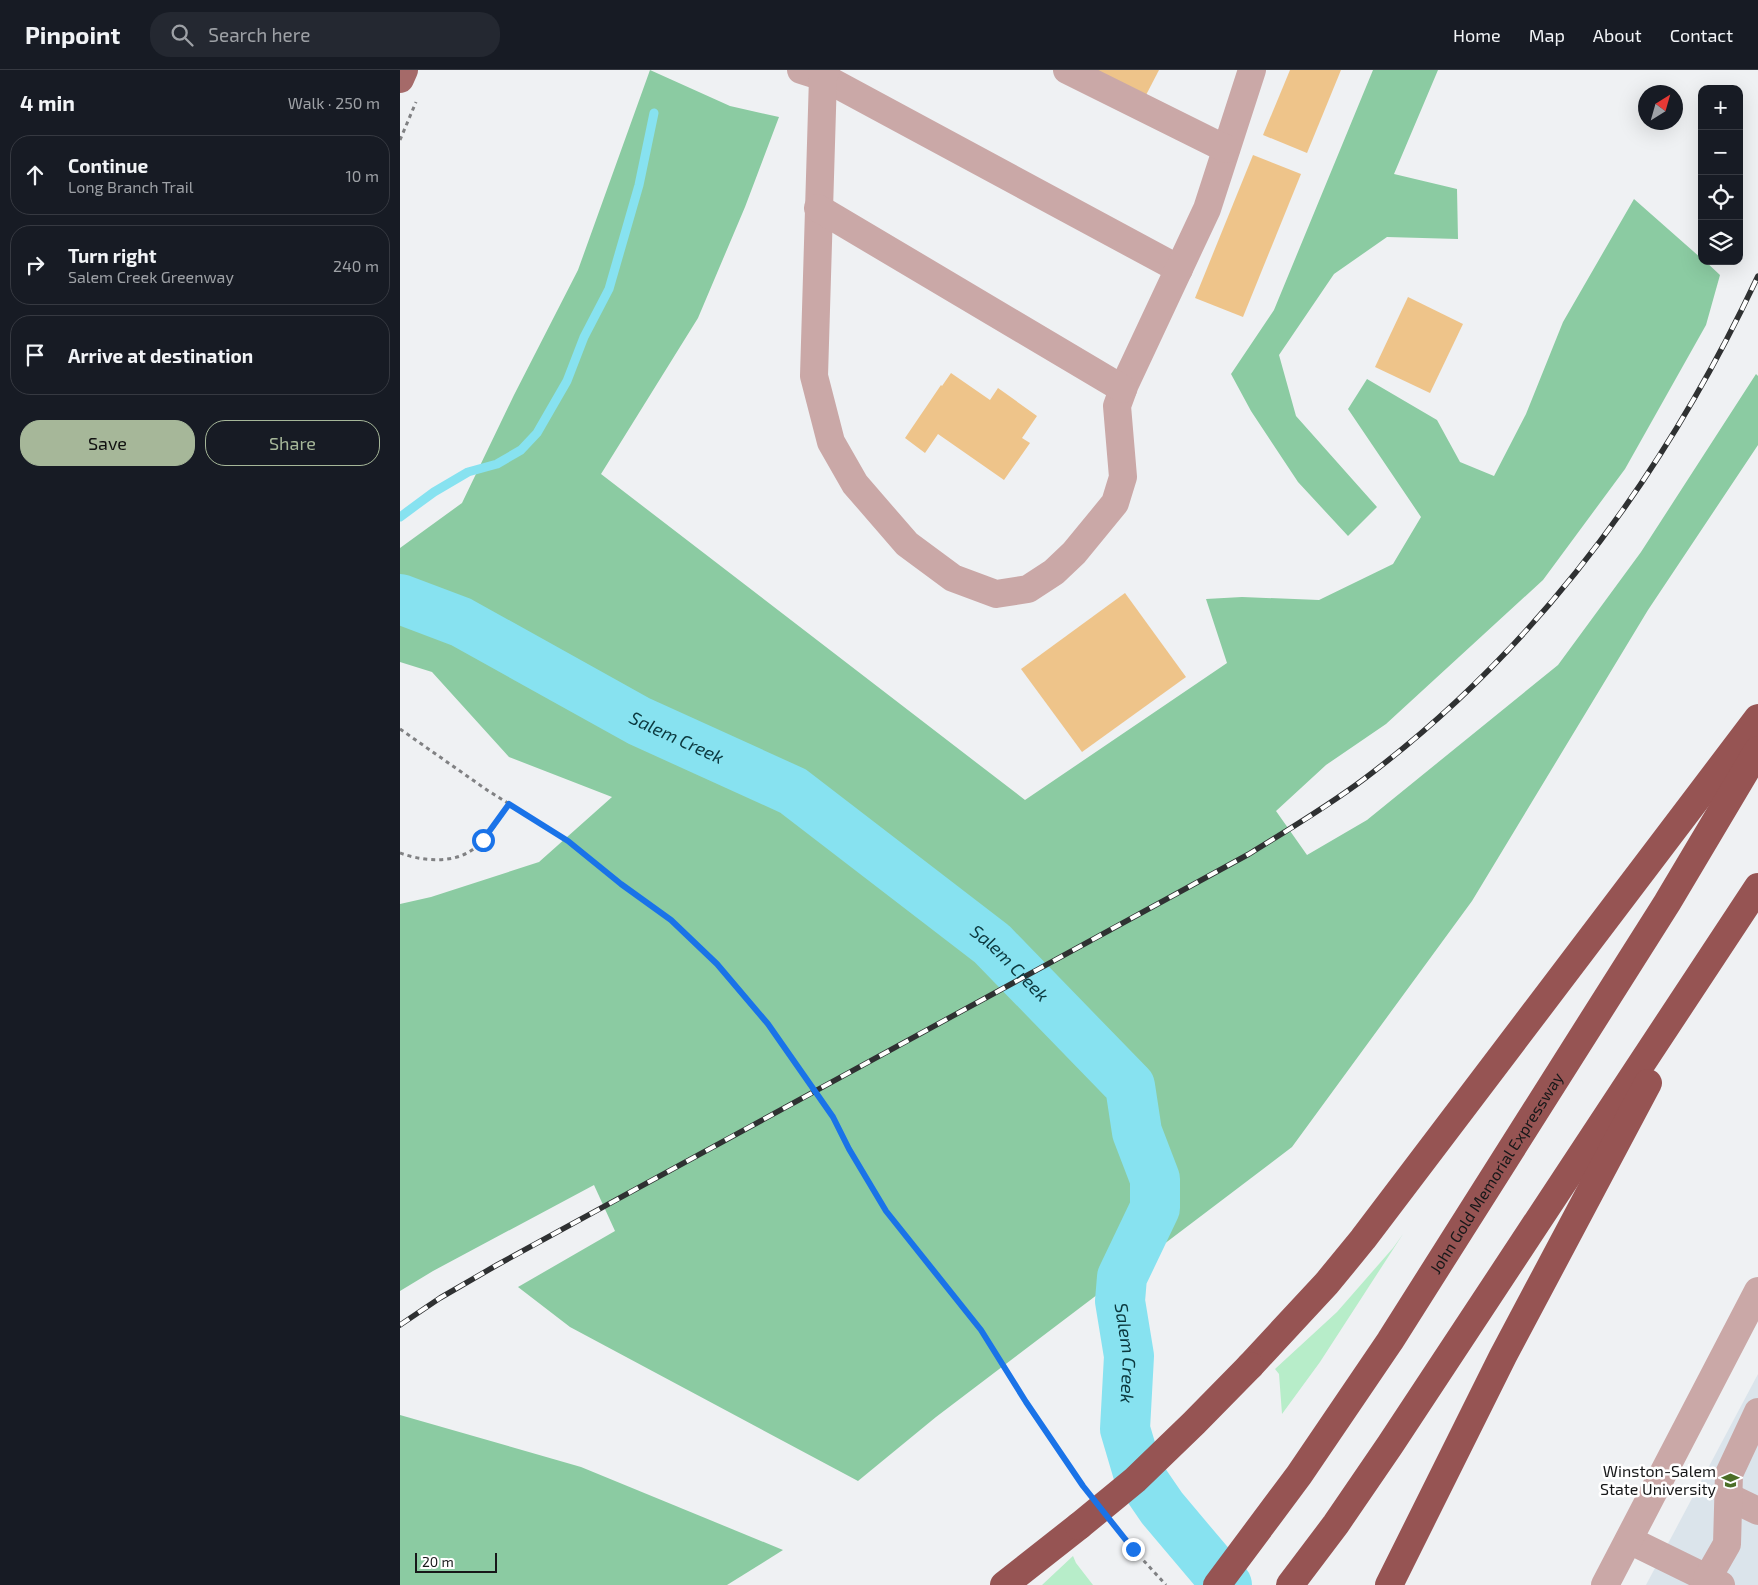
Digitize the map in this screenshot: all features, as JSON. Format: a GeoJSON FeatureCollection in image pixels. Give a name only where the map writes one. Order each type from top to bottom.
{"type":"FeatureCollection","features":[{"type":"Feature","properties":{"kind":"highway"},"geometry":{"type":"LineString","coordinates":[[1004,1585],[1135,1480],[1250,1366],[1327,1283],[1363,1239],[1758,718]]}},
{"type":"Feature","properties":{"kind":"highway","name":"John Gold Memorial Expressway"},"geometry":{"type":"LineString","coordinates":[[1216,1585],[1299,1475],[1390,1341],[1656,920],[1758,750]]}},
{"type":"Feature","properties":{"kind":"highway"},"geometry":{"type":"LineString","coordinates":[[1290,1585],[1336,1524],[1438,1373],[1758,887]]}},
{"type":"Feature","properties":{"kind":"highway"},"geometry":{"type":"LineString","coordinates":[[1388,1585],[1503,1356],[1729,932]]}},
{"type":"Feature","properties":{"kind":"main road"},"geometry":{"type":"LineString","coordinates":[[400,79],[404,70]]}},
{"type":"Feature","properties":{"kind":"street"},"geometry":{"type":"LineString","coordinates":[[1066,70],[1226,149]]}},
{"type":"Feature","properties":{"kind":"street"},"geometry":{"type":"LineString","coordinates":[[1179,269],[817,72],[818,208],[814,376],[832,442],[855,484],[907,544],[953,578],[996,594],[1028,590],[1054,572],[1074,553],[1116,503],[1123,477],[1117,406],[1123,388],[1207,210],[1252,70]]}},
{"type":"Feature","properties":{"kind":"street"},"geometry":{"type":"LineString","coordinates":[[818,208],[1123,388]]}},
{"type":"Feature","properties":{"kind":"street"},"geometry":{"type":"LineString","coordinates":[[1605,1585],[1757,1297]]}},
{"type":"Feature","properties":{"kind":"street"},"geometry":{"type":"LineString","coordinates":[[1629,1540],[1714,1582],[1727,1544],[1729,1474],[1758,1412]]}},
{"type":"Feature","properties":{"kind":"street"},"geometry":{"type":"LineString","coordinates":[[1729,1497],[1758,1511]]}},
{"type":"Feature","properties":{"kind":"path"},"geometry":{"type":"LineString","coordinates":[[400,729],[509,804],[568,841],[621,884],[671,920],[717,964],[768,1024],[833,1117],[849,1149],[886,1211],[981,1330],[1026,1402],[1089,1493]]}},
{"type":"Feature","properties":{"kind":"path"},"geometry":{"type":"LineString","coordinates":[[400,853],[415,858],[436,859],[453,858],[472,850],[483,840],[509,804]]}},
{"type":"Feature","properties":{"kind":"path"},"geometry":{"type":"LineString","coordinates":[[1116,1528],[1166,1585]]}},
{"type":"Feature","properties":{"kind":"shaded area","name":"Winston-Salem State University"},"geometry":{"type":"Polygon","coordinates":[[[1758,1374],[1758,1585],[1646,1585],[1758,1374]]]}},
{"type":"Feature","properties":{"kind":"green space"},"geometry":{"type":"Polygon","coordinates":[[[650,70],[730,106],[779,117],[745,207],[698,318],[601,474],[1025,800],[1227,663],[1206,599],[1242,597],[1319,600],[1393,564],[1421,517],[1348,409],[1367,379],[1437,420],[1460,462],[1494,476],[1526,414],[1563,322],[1634,199],[1698,255],[1698,265],[1709,265],[1720,275],[1706,325],[1625,469],[1543,580],[1386,724],[1326,765],[1276,811],[1307,855],[1367,820],[1558,665],[1641,552],[1756,374],[1758,376],[1758,445],[1648,610],[1472,901],[1292,1147],[936,1417],[858,1481],[570,1327],[518,1287],[615,1231],[594,1185],[433,1271],[400,1291],[400,904],[431,897],[539,862],[612,797],[509,757],[432,672],[400,662],[400,548],[462,503],[514,395],[578,270],[650,70]]]}},
{"type":"Feature","properties":{"kind":"green space"},"geometry":{"type":"Polygon","coordinates":[[[1373,70],[1438,70],[1394,174],[1457,189],[1458,239],[1387,237],[1334,274],[1279,355],[1296,416],[1377,507],[1348,536],[1298,482],[1251,411],[1231,374],[1274,310],[1373,70]]]}},
{"type":"Feature","properties":{"kind":"green space"},"geometry":{"type":"Polygon","coordinates":[[[1403,1234],[1320,1362],[1282,1414],[1279,1374],[1275,1369],[1337,1312],[1403,1234]]]}},
{"type":"Feature","properties":{"kind":"green space"},"geometry":{"type":"Polygon","coordinates":[[[400,1415],[581,1467],[783,1550],[727,1585],[400,1585],[400,1415]]]}},
{"type":"Feature","properties":{"kind":"green space"},"geometry":{"type":"Polygon","coordinates":[[[1073,1556],[1076,1563],[1093,1585],[1042,1585],[1073,1556]]]}},
{"type":"Feature","properties":{"kind":"building"},"geometry":{"type":"Polygon","coordinates":[[[1094,70],[1159,70],[1145,97],[1094,70]]]}},
{"type":"Feature","properties":{"kind":"building"},"geometry":{"type":"Polygon","coordinates":[[[1290,70],[1341,70],[1307,153],[1263,135],[1290,70]]]}},
{"type":"Feature","properties":{"kind":"building"},"geometry":{"type":"Polygon","coordinates":[[[1253,155],[1301,174],[1243,317],[1195,298],[1253,155]]]}},
{"type":"Feature","properties":{"kind":"building"},"geometry":{"type":"Polygon","coordinates":[[[1408,297],[1463,324],[1430,393],[1375,367],[1408,297]]]}},
{"type":"Feature","properties":{"kind":"building"},"geometry":{"type":"Polygon","coordinates":[[[951,373],[990,400],[998,388],[1037,416],[1022,438],[1030,443],[1004,480],[938,434],[925,453],[905,438],[951,373]]]}},
{"type":"Feature","properties":{"kind":"building"},"geometry":{"type":"Polygon","coordinates":[[[1125,593],[1186,677],[1082,752],[1021,669],[1125,593]]]}},
{"type":"Feature","properties":{"kind":"waterway"},"geometry":{"type":"LineString","coordinates":[[400,517],[434,492],[468,472],[497,464],[521,450],[537,433],[567,381],[584,337],[609,289],[639,185],[654,113]]}},
{"type":"Feature","properties":{"kind":"waterway","name":"Salem Creek"},"geometry":{"type":"LineString","coordinates":[[400,599],[461,622],[639,721],[793,791],[992,944],[1130,1086],[1137,1132],[1155,1179],[1155,1208],[1122,1277],[1120,1301],[1129,1356],[1125,1429],[1138,1473],[1162,1508],[1227,1585]]}},
{"type":"Feature","properties":{"kind":"railway"},"geometry":{"type":"LineString","coordinates":[[400,1325],[440,1298],[497,1265],[1249,854],[1364,779],[1427,728],[1486,673],[1541,614],[1592,552],[1639,487],[1682,419],[1722,349],[1758,276]]}},
{"type":"Feature","properties":{"kind":"place","name":"Winston-Salem State University"},"geometry":{"type":"Point","coordinates":[1730,1480]}},
{"type":"Feature","properties":{"kind":"route"},"geometry":{"type":"LineString","coordinates":[[483,840],[509,804],[568,841],[621,884],[671,920],[717,964],[768,1024],[833,1117],[849,1149],[886,1211],[981,1330],[1026,1402],[1083,1486],[1133,1549]]}}]}
